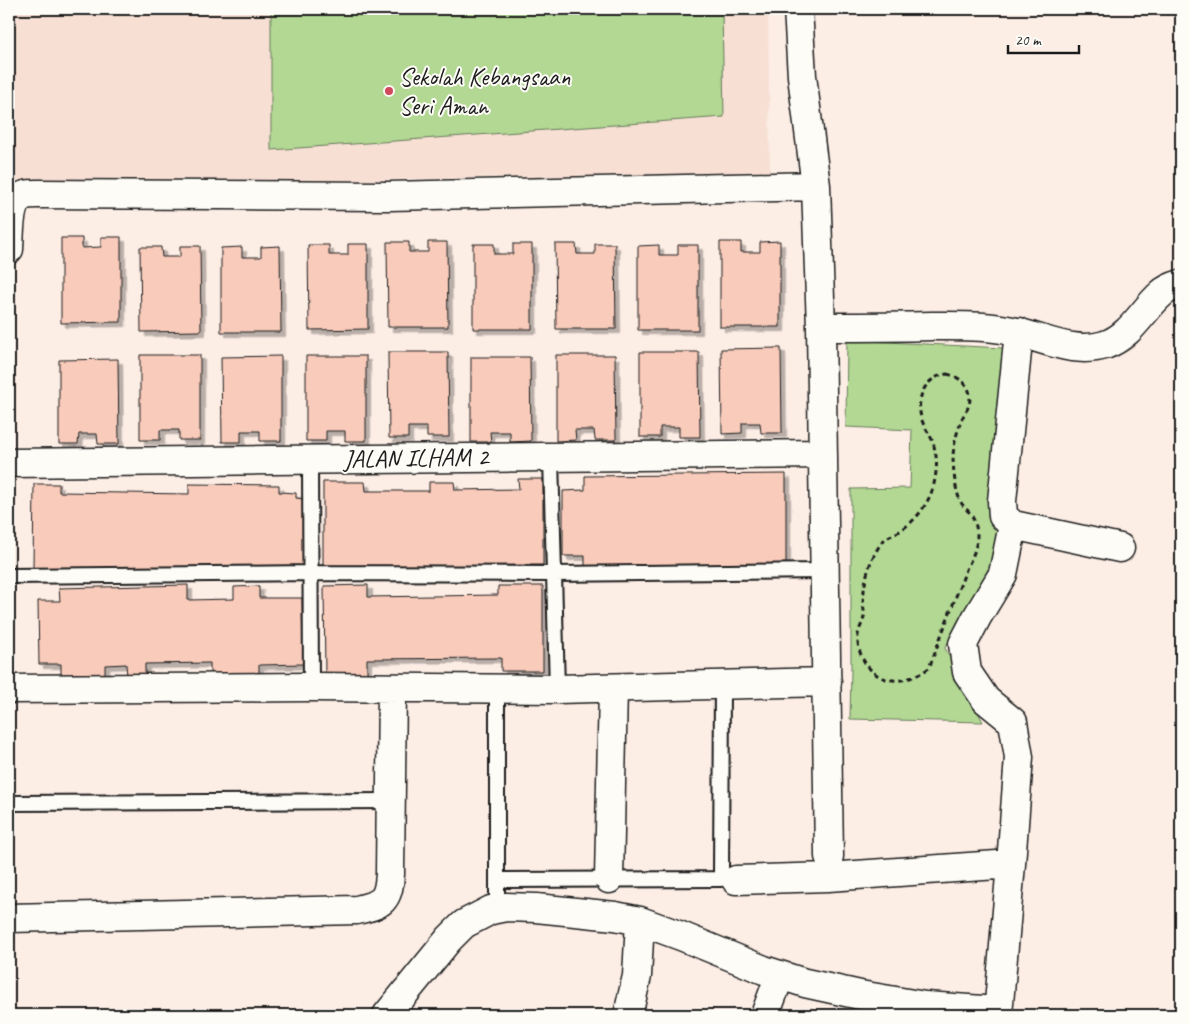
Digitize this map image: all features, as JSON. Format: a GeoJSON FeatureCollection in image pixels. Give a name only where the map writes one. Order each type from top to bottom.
{"type":"FeatureCollection","features":[{"type":"Feature","properties":{"kind":"street"},"geometry":{"type":"LineString","coordinates":[[798,9],[802,76],[816,186],[821,327],[829,856]]}},
{"type":"Feature","properties":{"kind":"street"},"geometry":{"type":"LineString","coordinates":[[9,249],[11,217],[17,201],[24,196],[37,194],[389,196],[816,186]]}},
{"type":"Feature","properties":{"kind":"street"},"geometry":{"type":"LineString","coordinates":[[821,327],[978,326],[1019,332],[1048,342],[1076,348],[1090,348],[1106,344],[1118,338],[1131,328],[1162,293],[1181,284]]}},
{"type":"Feature","properties":{"kind":"street"},"geometry":{"type":"LineString","coordinates":[[1019,332],[1002,501],[1003,516],[1014,524],[1120,548]]}},
{"type":"Feature","properties":{"kind":"street","name":"JALAN ILHAM 2"},"geometry":{"type":"LineString","coordinates":[[9,463],[823,454]]}},
{"type":"Feature","properties":{"kind":"street"},"geometry":{"type":"LineString","coordinates":[[387,1015],[449,939],[464,924],[491,910],[506,908],[536,908],[615,916],[640,921],[764,970],[823,987],[925,1006],[998,1013],[1019,757],[1014,722],[986,700],[967,672],[963,644],[1003,574],[1014,524]]}},
{"type":"Feature","properties":{"kind":"street"},"geometry":{"type":"LineString","coordinates":[[9,689],[311,687],[557,689],[827,682]]}},
{"type":"Feature","properties":{"kind":"street"},"geometry":{"type":"LineString","coordinates":[[9,918],[357,910],[381,903],[389,888],[392,688]]}},
{"type":"Feature","properties":{"kind":"street"},"geometry":{"type":"LineString","coordinates":[[609,880],[614,688]]}},
{"type":"Feature","properties":{"kind":"street"},"geometry":{"type":"LineString","coordinates":[[736,880],[828,878],[1011,864]]}},
{"type":"Feature","properties":{"kind":"street"},"geometry":{"type":"LineString","coordinates":[[628,1015],[638,976],[640,921]]}},
{"type":"Feature","properties":{"kind":"street"},"geometry":{"type":"LineString","coordinates":[[765,1015],[780,975]]}},
{"type":"Feature","properties":{"kind":"lane"},"geometry":{"type":"LineString","coordinates":[[551,457],[557,689]]}},
{"type":"Feature","properties":{"kind":"lane"},"geometry":{"type":"LineString","coordinates":[[310,460],[311,687]]}},
{"type":"Feature","properties":{"kind":"lane"},"geometry":{"type":"LineString","coordinates":[[9,576],[825,571]]}},
{"type":"Feature","properties":{"kind":"lane"},"geometry":{"type":"LineString","coordinates":[[497,689],[497,887],[609,880],[721,879],[722,684]]}},
{"type":"Feature","properties":{"kind":"lane"},"geometry":{"type":"LineString","coordinates":[[9,803],[391,801]]}},
{"type":"Feature","properties":{"kind":"path"},"geometry":{"type":"LineString","coordinates":[[947,374],[955,376],[963,381],[968,388],[970,396],[969,404],[956,436],[953,470],[961,504],[975,522],[976,546],[973,557],[966,567],[929,668],[909,679],[886,679],[878,675],[864,662],[858,645],[860,626],[864,618],[863,604],[866,576],[877,550],[885,538],[912,522],[929,497],[934,483],[935,452],[931,437],[926,430],[920,413],[922,394],[925,386],[938,375],[947,374]]}},
{"type":"Feature","properties":{"kind":"shaded area","name":"Sekolah Kebangsaan Seri Aman"},"geometry":{"type":"Polygon","coordinates":[[[9,9],[768,9],[770,173],[9,186],[9,9]]]}},
{"type":"Feature","properties":{"kind":"green space"},"geometry":{"type":"Polygon","coordinates":[[[271,9],[722,9],[724,117],[271,150],[271,9]]]}},
{"type":"Feature","properties":{"kind":"green space"},"geometry":{"type":"Polygon","coordinates":[[[847,340],[1003,348],[997,553],[945,648],[983,722],[850,719],[851,489],[910,488],[912,430],[846,427],[847,340]]]}},
{"type":"Feature","properties":{"kind":"building"},"geometry":{"type":"Polygon","coordinates":[[[101,237],[121,237],[121,322],[61,323],[61,238],[82,238],[82,248],[101,247],[101,237]]]}},
{"type":"Feature","properties":{"kind":"building"},"geometry":{"type":"Polygon","coordinates":[[[780,241],[780,327],[720,327],[720,242],[741,242],[741,252],[760,252],[760,242],[780,241]]]}},
{"type":"Feature","properties":{"kind":"building"},"geometry":{"type":"Polygon","coordinates":[[[387,242],[409,242],[409,252],[428,252],[428,242],[447,242],[448,327],[388,327],[387,242]]]}},
{"type":"Feature","properties":{"kind":"building"},"geometry":{"type":"Polygon","coordinates":[[[348,244],[368,244],[368,329],[309,330],[308,245],[329,245],[329,255],[348,255],[348,244]]]}},
{"type":"Feature","properties":{"kind":"building"},"geometry":{"type":"Polygon","coordinates":[[[473,244],[494,244],[494,254],[513,254],[513,244],[532,244],[532,329],[473,329],[473,244]]]}},
{"type":"Feature","properties":{"kind":"building"},"geometry":{"type":"Polygon","coordinates":[[[555,244],[576,244],[577,254],[595,254],[595,244],[615,244],[616,329],[556,329],[555,244]]]}},
{"type":"Feature","properties":{"kind":"building"},"geometry":{"type":"Polygon","coordinates":[[[659,245],[659,255],[678,255],[678,245],[698,245],[698,330],[638,330],[638,246],[659,245]]]}},
{"type":"Feature","properties":{"kind":"building"},"geometry":{"type":"Polygon","coordinates":[[[180,246],[200,246],[201,331],[141,332],[140,247],[161,247],[162,257],[180,257],[180,246]]]}},
{"type":"Feature","properties":{"kind":"building"},"geometry":{"type":"Polygon","coordinates":[[[280,246],[281,332],[221,332],[221,248],[242,247],[242,257],[261,257],[261,247],[280,246]]]}},
{"type":"Feature","properties":{"kind":"building"},"geometry":{"type":"Polygon","coordinates":[[[781,348],[782,433],[761,433],[760,423],[742,423],[742,433],[722,434],[721,349],[781,348]]]}},
{"type":"Feature","properties":{"kind":"building"},"geometry":{"type":"Polygon","coordinates":[[[388,352],[448,352],[449,437],[427,437],[427,427],[408,427],[408,438],[389,438],[388,352]]]}},
{"type":"Feature","properties":{"kind":"building"},"geometry":{"type":"Polygon","coordinates":[[[640,352],[699,352],[700,437],[679,437],[679,427],[660,427],[660,437],[640,437],[640,352]]]}},
{"type":"Feature","properties":{"kind":"building"},"geometry":{"type":"Polygon","coordinates":[[[140,355],[200,355],[200,440],[179,440],[179,430],[160,430],[160,440],[140,440],[140,355]]]}},
{"type":"Feature","properties":{"kind":"building"},"geometry":{"type":"Polygon","coordinates":[[[556,355],[615,355],[616,440],[595,440],[594,430],[575,430],[576,440],[556,441],[556,355]]]}},
{"type":"Feature","properties":{"kind":"building"},"geometry":{"type":"Polygon","coordinates":[[[281,356],[281,441],[260,441],[260,431],[241,431],[241,442],[222,442],[221,357],[281,356]]]}},
{"type":"Feature","properties":{"kind":"building"},"geometry":{"type":"Polygon","coordinates":[[[306,356],[366,356],[366,441],[345,441],[345,431],[326,431],[326,441],[306,441],[306,356]]]}},
{"type":"Feature","properties":{"kind":"building"},"geometry":{"type":"Polygon","coordinates":[[[471,357],[530,357],[531,441],[510,442],[510,432],[490,432],[491,442],[471,442],[471,357]]]}},
{"type":"Feature","properties":{"kind":"building"},"geometry":{"type":"Polygon","coordinates":[[[118,359],[119,444],[98,444],[97,434],[79,434],[78,444],[59,444],[59,360],[118,359]]]}},
{"type":"Feature","properties":{"kind":"building"},"geometry":{"type":"Polygon","coordinates":[[[786,474],[786,567],[585,569],[585,556],[563,556],[563,491],[585,490],[585,476],[786,474]]]}},
{"type":"Feature","properties":{"kind":"building"},"geometry":{"type":"Polygon","coordinates":[[[518,479],[543,479],[543,565],[323,567],[323,482],[365,482],[366,491],[429,491],[429,482],[454,482],[455,490],[519,489],[518,479]]]}},
{"type":"Feature","properties":{"kind":"building"},"geometry":{"type":"Polygon","coordinates":[[[34,484],[59,484],[59,492],[189,494],[189,484],[279,485],[279,492],[296,493],[296,498],[304,499],[303,572],[33,568],[34,484]]]}},
{"type":"Feature","properties":{"kind":"building"},"geometry":{"type":"Polygon","coordinates":[[[188,585],[188,600],[234,599],[234,587],[259,586],[259,598],[302,598],[303,664],[259,665],[259,681],[210,682],[210,663],[145,664],[145,676],[127,676],[126,664],[105,665],[105,682],[61,682],[61,664],[39,664],[38,601],[60,601],[59,588],[188,585]]]}},
{"type":"Feature","properties":{"kind":"building"},"geometry":{"type":"Polygon","coordinates":[[[368,585],[368,597],[498,595],[498,586],[543,586],[543,671],[501,671],[501,658],[367,659],[367,675],[325,675],[324,586],[368,585]]]}},
{"type":"Feature","properties":{"kind":"place","name":"Sekolah Kebangsaan Seri Aman"},"geometry":{"type":"Point","coordinates":[389,91]}}]}
